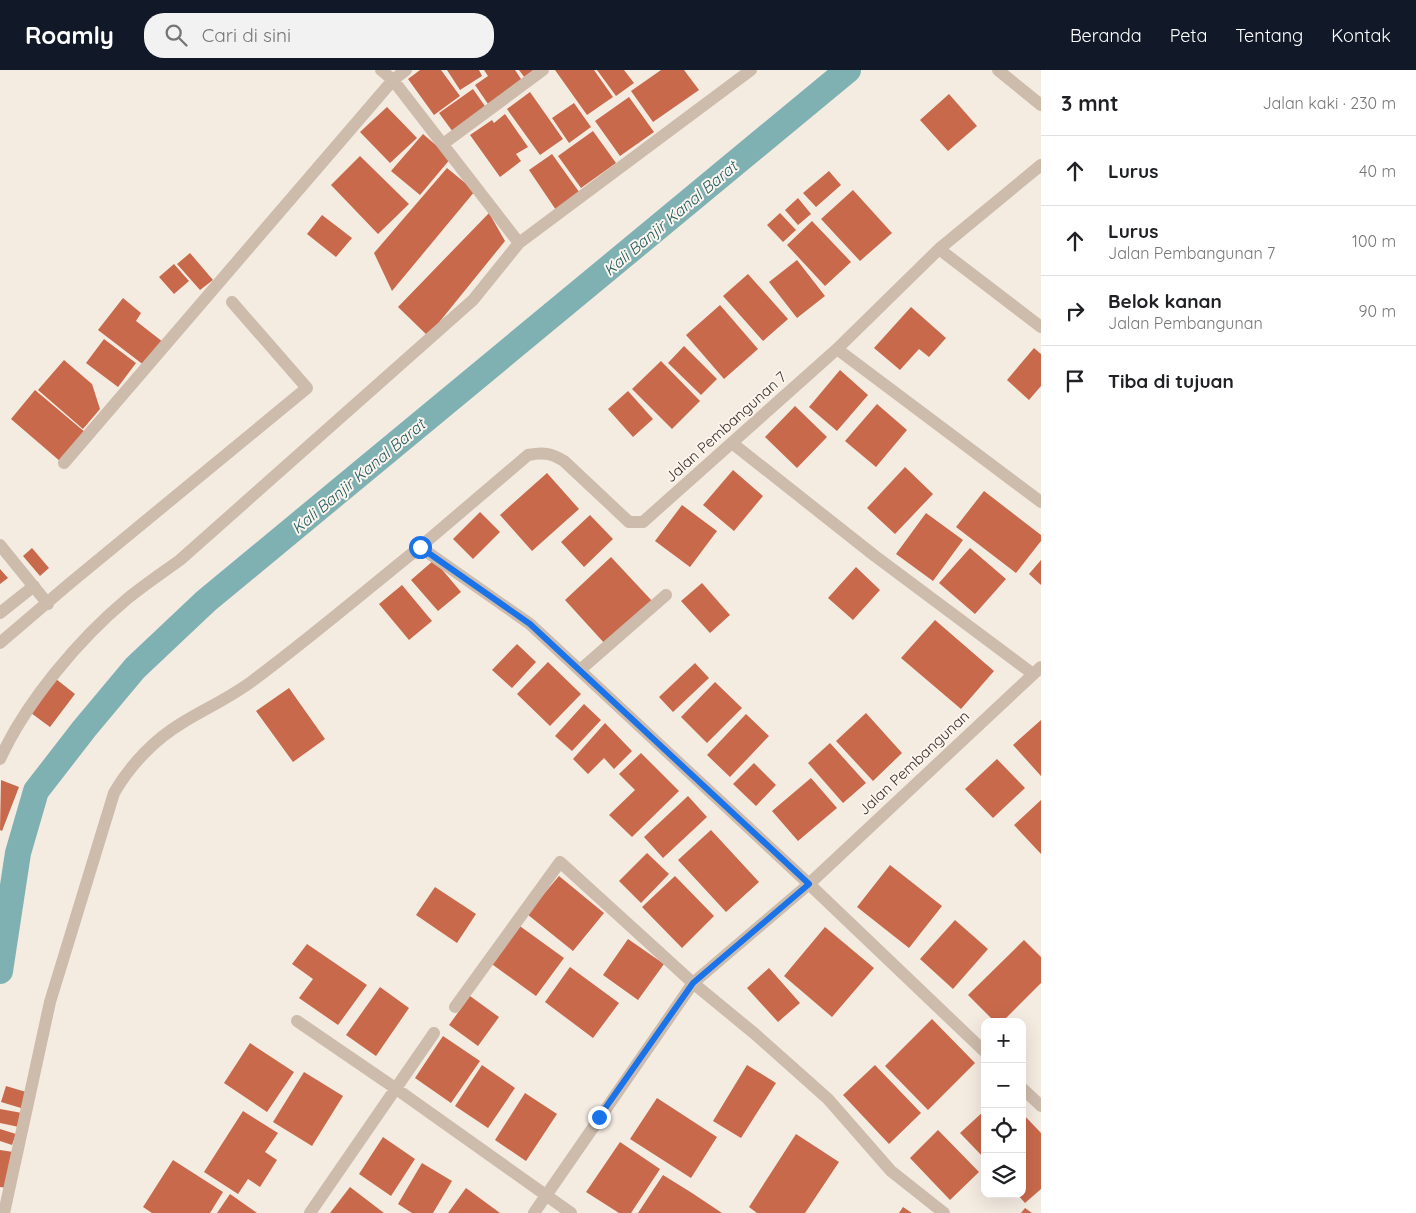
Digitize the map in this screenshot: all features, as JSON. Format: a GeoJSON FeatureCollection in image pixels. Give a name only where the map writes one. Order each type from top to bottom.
{"type":"FeatureCollection","features":[{"type":"Feature","properties":{"kind":"street"},"geometry":{"type":"LineString","coordinates":[[381,70],[393,80],[519,243]]}},
{"type":"Feature","properties":{"kind":"street"},"geometry":{"type":"LineString","coordinates":[[64,463],[393,80],[406,70]]}},
{"type":"Feature","properties":{"kind":"street"},"geometry":{"type":"LineString","coordinates":[[443,144],[543,70]]}},
{"type":"Feature","properties":{"kind":"street"},"geometry":{"type":"LineString","coordinates":[[0,759],[21,718],[97,626],[128,598],[180,560],[473,300],[519,243],[752,70]]}},
{"type":"Feature","properties":{"kind":"street"},"geometry":{"type":"LineString","coordinates":[[998,70],[1041,105]]}},
{"type":"Feature","properties":{"kind":"street","name":"Jalan Pembangunan 7"},"geometry":{"type":"LineString","coordinates":[[4,1213],[50,1002],[114,792],[124,775],[143,754],[180,724],[240,690],[284,657],[420,547],[528,455],[542,452],[553,454],[564,461],[629,522],[643,522],[837,349],[939,249],[1041,165]]}},
{"type":"Feature","properties":{"kind":"street"},"geometry":{"type":"LineString","coordinates":[[939,249],[1041,327]]}},
{"type":"Feature","properties":{"kind":"street"},"geometry":{"type":"LineString","coordinates":[[0,643],[307,388],[232,302]]}},
{"type":"Feature","properties":{"kind":"street"},"geometry":{"type":"LineString","coordinates":[[837,349],[1041,502]]}},
{"type":"Feature","properties":{"kind":"street"},"geometry":{"type":"LineString","coordinates":[[732,444],[875,556],[1037,671]]}},
{"type":"Feature","properties":{"kind":"street"},"geometry":{"type":"LineString","coordinates":[[0,545],[48,604]]}},
{"type":"Feature","properties":{"kind":"street"},"geometry":{"type":"LineString","coordinates":[[420,547],[530,624],[809,884],[981,1048]]}},
{"type":"Feature","properties":{"kind":"street"},"geometry":{"type":"LineString","coordinates":[[0,613],[34,586]]}},
{"type":"Feature","properties":{"kind":"street"},"geometry":{"type":"LineString","coordinates":[[580,670],[666,595]]}},
{"type":"Feature","properties":{"kind":"street","name":"Jalan Pembangunan"},"geometry":{"type":"LineString","coordinates":[[534,1213],[693,983],[809,884],[1037,671]]}},
{"type":"Feature","properties":{"kind":"street"},"geometry":{"type":"LineString","coordinates":[[455,1007],[560,862],[693,983],[755,1034],[820,1092],[891,1171],[944,1213]]}},
{"type":"Feature","properties":{"kind":"street"},"geometry":{"type":"LineString","coordinates":[[297,1021],[572,1213]]}},
{"type":"Feature","properties":{"kind":"street"},"geometry":{"type":"LineString","coordinates":[[310,1213],[434,1034]]}},
{"type":"Feature","properties":{"kind":"street"},"geometry":{"type":"LineString","coordinates":[[1026,1092],[1041,1106]]}},
{"type":"Feature","properties":{"kind":"building"},"geometry":{"type":"Polygon","coordinates":[[[420,70],[441,70],[460,96],[434,115],[408,79],[420,70]]]}},
{"type":"Feature","properties":{"kind":"building"},"geometry":{"type":"Polygon","coordinates":[[[447,70],[479,70],[482,76],[460,90],[447,70]]]}},
{"type":"Feature","properties":{"kind":"building"},"geometry":{"type":"Polygon","coordinates":[[[484,70],[515,70],[523,82],[488,104],[475,85],[488,76],[484,70]]]}},
{"type":"Feature","properties":{"kind":"building"},"geometry":{"type":"Polygon","coordinates":[[[519,70],[537,70],[525,78],[519,70]]]}},
{"type":"Feature","properties":{"kind":"building"},"geometry":{"type":"Polygon","coordinates":[[[555,70],[594,70],[613,97],[587,115],[555,70]]]}},
{"type":"Feature","properties":{"kind":"building"},"geometry":{"type":"Polygon","coordinates":[[[597,70],[624,70],[634,83],[616,96],[597,70]]]}},
{"type":"Feature","properties":{"kind":"building"},"geometry":{"type":"Polygon","coordinates":[[[661,70],[684,70],[699,90],[653,122],[631,91],[661,70]]]}},
{"type":"Feature","properties":{"kind":"building"},"geometry":{"type":"Polygon","coordinates":[[[473,89],[487,109],[453,132],[439,113],[473,89]]]}},
{"type":"Feature","properties":{"kind":"building"},"geometry":{"type":"Polygon","coordinates":[[[530,92],[563,139],[540,155],[507,109],[530,92]]]}},
{"type":"Feature","properties":{"kind":"building"},"geometry":{"type":"Polygon","coordinates":[[[949,94],[977,126],[948,151],[920,120],[949,94]]]}},
{"type":"Feature","properties":{"kind":"building"},"geometry":{"type":"Polygon","coordinates":[[[629,97],[654,132],[620,156],[595,121],[629,97]]]}},
{"type":"Feature","properties":{"kind":"building"},"geometry":{"type":"Polygon","coordinates":[[[574,103],[591,127],[569,143],[552,118],[574,103]]]}},
{"type":"Feature","properties":{"kind":"building"},"geometry":{"type":"Polygon","coordinates":[[[387,107],[417,138],[390,163],[360,132],[387,107]]]}},
{"type":"Feature","properties":{"kind":"building"},"geometry":{"type":"Polygon","coordinates":[[[505,114],[528,147],[516,154],[521,161],[500,177],[470,135],[492,120],[494,123],[505,114]]]}},
{"type":"Feature","properties":{"kind":"building"},"geometry":{"type":"Polygon","coordinates":[[[593,131],[616,163],[581,188],[558,156],[593,131]]]}},
{"type":"Feature","properties":{"kind":"building"},"geometry":{"type":"Polygon","coordinates":[[[423,134],[451,158],[420,195],[391,171],[423,134]]]}},
{"type":"Feature","properties":{"kind":"building"},"geometry":{"type":"Polygon","coordinates":[[[552,154],[582,196],[558,213],[529,170],[552,154]]]}},
{"type":"Feature","properties":{"kind":"building"},"geometry":{"type":"Polygon","coordinates":[[[360,156],[409,204],[378,234],[331,185],[360,156]]]}},
{"type":"Feature","properties":{"kind":"building"},"geometry":{"type":"Polygon","coordinates":[[[447,168],[475,191],[392,291],[374,253],[447,168]]]}},
{"type":"Feature","properties":{"kind":"building"},"geometry":{"type":"Polygon","coordinates":[[[829,171],[841,185],[816,207],[803,193],[829,171]]]}},
{"type":"Feature","properties":{"kind":"building"},"geometry":{"type":"Polygon","coordinates":[[[853,190],[892,233],[860,261],[821,219],[853,190]]]}},
{"type":"Feature","properties":{"kind":"building"},"geometry":{"type":"Polygon","coordinates":[[[798,198],[811,214],[798,225],[785,210],[798,198]]]}},
{"type":"Feature","properties":{"kind":"building"},"geometry":{"type":"Polygon","coordinates":[[[489,213],[505,241],[428,336],[398,307],[489,213]]]}},
{"type":"Feature","properties":{"kind":"building"},"geometry":{"type":"Polygon","coordinates":[[[780,213],[796,230],[783,242],[767,225],[780,213]]]}},
{"type":"Feature","properties":{"kind":"building"},"geometry":{"type":"Polygon","coordinates":[[[322,215],[352,238],[336,257],[307,234],[322,215]]]}},
{"type":"Feature","properties":{"kind":"building"},"geometry":{"type":"Polygon","coordinates":[[[812,221],[851,262],[825,286],[787,245],[812,221]]]}},
{"type":"Feature","properties":{"kind":"building"},"geometry":{"type":"Polygon","coordinates":[[[190,253],[213,280],[200,290],[177,264],[190,253]]]}},
{"type":"Feature","properties":{"kind":"building"},"geometry":{"type":"Polygon","coordinates":[[[797,260],[825,296],[797,318],[769,282],[797,260]]]}},
{"type":"Feature","properties":{"kind":"building"},"geometry":{"type":"Polygon","coordinates":[[[174,264],[189,281],[174,294],[159,277],[174,264]]]}},
{"type":"Feature","properties":{"kind":"building"},"geometry":{"type":"Polygon","coordinates":[[[748,274],[788,319],[763,341],[723,296],[748,274]]]}},
{"type":"Feature","properties":{"kind":"building"},"geometry":{"type":"Polygon","coordinates":[[[123,298],[141,313],[136,321],[163,342],[145,366],[98,330],[123,298]]]}},
{"type":"Feature","properties":{"kind":"building"},"geometry":{"type":"Polygon","coordinates":[[[720,305],[758,349],[724,379],[686,335],[720,305]]]}},
{"type":"Feature","properties":{"kind":"building"},"geometry":{"type":"Polygon","coordinates":[[[911,307],[946,338],[929,357],[919,349],[900,370],[874,348],[911,307]]]}},
{"type":"Feature","properties":{"kind":"building"},"geometry":{"type":"Polygon","coordinates":[[[104,339],[136,363],[118,387],[86,363],[104,339]]]}},
{"type":"Feature","properties":{"kind":"building"},"geometry":{"type":"Polygon","coordinates":[[[684,346],[717,379],[701,395],[668,363],[684,346]]]}},
{"type":"Feature","properties":{"kind":"building"},"geometry":{"type":"Polygon","coordinates":[[[1034,348],[1041,354],[1041,386],[1029,400],[1007,380],[1034,348]]]}},
{"type":"Feature","properties":{"kind":"building"},"geometry":{"type":"Polygon","coordinates":[[[64,360],[92,384],[100,409],[83,429],[38,390],[64,360]]]}},
{"type":"Feature","properties":{"kind":"building"},"geometry":{"type":"Polygon","coordinates":[[[661,361],[700,401],[672,429],[632,389],[661,361]]]}},
{"type":"Feature","properties":{"kind":"building"},"geometry":{"type":"Polygon","coordinates":[[[840,370],[868,395],[837,431],[809,407],[840,370]]]}},
{"type":"Feature","properties":{"kind":"building"},"geometry":{"type":"Polygon","coordinates":[[[35,390],[86,433],[61,462],[11,419],[35,390]]]}},
{"type":"Feature","properties":{"kind":"building"},"geometry":{"type":"Polygon","coordinates":[[[628,391],[653,419],[633,437],[608,409],[628,391]]]}},
{"type":"Feature","properties":{"kind":"building"},"geometry":{"type":"Polygon","coordinates":[[[877,404],[907,430],[876,467],[845,441],[877,404]]]}},
{"type":"Feature","properties":{"kind":"building"},"geometry":{"type":"Polygon","coordinates":[[[795,406],[827,437],[797,468],[765,437],[795,406]]]}},
{"type":"Feature","properties":{"kind":"building"},"geometry":{"type":"Polygon","coordinates":[[[905,467],[933,494],[895,534],[867,508],[905,467]]]}},
{"type":"Feature","properties":{"kind":"building"},"geometry":{"type":"Polygon","coordinates":[[[733,470],[763,496],[734,531],[703,505],[733,470]]]}},
{"type":"Feature","properties":{"kind":"building"},"geometry":{"type":"Polygon","coordinates":[[[547,473],[579,509],[532,551],[500,515],[547,473]]]}},
{"type":"Feature","properties":{"kind":"building"},"geometry":{"type":"Polygon","coordinates":[[[984,491],[1041,535],[1041,541],[1016,573],[956,527],[984,491]]]}},
{"type":"Feature","properties":{"kind":"building"},"geometry":{"type":"Polygon","coordinates":[[[682,505],[717,531],[690,567],[655,541],[682,505]]]}},
{"type":"Feature","properties":{"kind":"building"},"geometry":{"type":"Polygon","coordinates":[[[480,512],[500,532],[473,559],[453,539],[480,512]]]}},
{"type":"Feature","properties":{"kind":"building"},"geometry":{"type":"Polygon","coordinates":[[[926,513],[963,540],[933,581],[896,554],[926,513]]]}},
{"type":"Feature","properties":{"kind":"building"},"geometry":{"type":"Polygon","coordinates":[[[590,515],[613,539],[584,567],[561,542],[590,515]]]}},
{"type":"Feature","properties":{"kind":"building"},"geometry":{"type":"Polygon","coordinates":[[[32,548],[49,568],[40,576],[23,556],[32,548]]]}},
{"type":"Feature","properties":{"kind":"building"},"geometry":{"type":"Polygon","coordinates":[[[970,548],[1006,579],[975,614],[939,583],[970,548]]]}},
{"type":"Feature","properties":{"kind":"building"},"geometry":{"type":"Polygon","coordinates":[[[611,557],[653,602],[606,645],[565,600],[611,557]]]}},
{"type":"Feature","properties":{"kind":"building"},"geometry":{"type":"Polygon","coordinates":[[[434,560],[461,592],[438,611],[411,580],[434,560]]]}},
{"type":"Feature","properties":{"kind":"building"},"geometry":{"type":"Polygon","coordinates":[[[1041,560],[1041,585],[1029,574],[1041,560]]]}},
{"type":"Feature","properties":{"kind":"building"},"geometry":{"type":"Polygon","coordinates":[[[856,567],[880,590],[853,620],[828,598],[856,567]]]}},
{"type":"Feature","properties":{"kind":"building"},"geometry":{"type":"Polygon","coordinates":[[[0,569],[8,578],[0,584],[0,569]]]}},
{"type":"Feature","properties":{"kind":"building"},"geometry":{"type":"Polygon","coordinates":[[[702,583],[730,615],[710,633],[681,601],[702,583]]]}},
{"type":"Feature","properties":{"kind":"building"},"geometry":{"type":"Polygon","coordinates":[[[402,585],[432,621],[409,640],[379,604],[402,585]]]}},
{"type":"Feature","properties":{"kind":"building"},"geometry":{"type":"Polygon","coordinates":[[[935,620],[994,671],[961,709],[901,658],[935,620]]]}},
{"type":"Feature","properties":{"kind":"building"},"geometry":{"type":"Polygon","coordinates":[[[517,644],[536,662],[512,688],[492,670],[517,644]]]}},
{"type":"Feature","properties":{"kind":"building"},"geometry":{"type":"Polygon","coordinates":[[[548,662],[581,694],[550,726],[517,694],[548,662]]]}},
{"type":"Feature","properties":{"kind":"building"},"geometry":{"type":"Polygon","coordinates":[[[695,663],[709,678],[673,712],[659,697],[695,663]]]}},
{"type":"Feature","properties":{"kind":"building"},"geometry":{"type":"Polygon","coordinates":[[[56,679],[75,694],[50,727],[31,713],[56,679]]]}},
{"type":"Feature","properties":{"kind":"building"},"geometry":{"type":"Polygon","coordinates":[[[715,682],[742,708],[707,743],[681,717],[715,682]]]}},
{"type":"Feature","properties":{"kind":"building"},"geometry":{"type":"Polygon","coordinates":[[[289,688],[325,739],[293,762],[256,711],[289,688]]]}},
{"type":"Feature","properties":{"kind":"building"},"geometry":{"type":"Polygon","coordinates":[[[584,704],[601,720],[572,751],[555,736],[584,704]]]}},
{"type":"Feature","properties":{"kind":"building"},"geometry":{"type":"Polygon","coordinates":[[[866,713],[902,753],[873,781],[836,741],[866,713]]]}},
{"type":"Feature","properties":{"kind":"building"},"geometry":{"type":"Polygon","coordinates":[[[746,714],[769,736],[730,777],[707,755],[746,714]]]}},
{"type":"Feature","properties":{"kind":"building"},"geometry":{"type":"Polygon","coordinates":[[[1041,720],[1041,776],[1013,745],[1041,720]]]}},
{"type":"Feature","properties":{"kind":"building"},"geometry":{"type":"Polygon","coordinates":[[[605,723],[632,751],[614,769],[604,758],[588,774],[573,759],[605,723]]]}},
{"type":"Feature","properties":{"kind":"building"},"geometry":{"type":"Polygon","coordinates":[[[830,743],[866,783],[843,803],[808,763],[830,743]]]}},
{"type":"Feature","properties":{"kind":"building"},"geometry":{"type":"Polygon","coordinates":[[[641,753],[679,791],[632,837],[609,815],[635,790],[619,774],[641,753]]]}},
{"type":"Feature","properties":{"kind":"building"},"geometry":{"type":"Polygon","coordinates":[[[997,759],[1025,788],[993,818],[965,789],[997,759]]]}},
{"type":"Feature","properties":{"kind":"building"},"geometry":{"type":"Polygon","coordinates":[[[754,763],[776,785],[756,806],[733,784],[754,763]]]}},
{"type":"Feature","properties":{"kind":"building"},"geometry":{"type":"Polygon","coordinates":[[[811,778],[837,808],[798,841],[772,811],[811,778]]]}},
{"type":"Feature","properties":{"kind":"building"},"geometry":{"type":"Polygon","coordinates":[[[1,780],[19,787],[2,831],[0,830],[1,780]]]}},
{"type":"Feature","properties":{"kind":"building"},"geometry":{"type":"Polygon","coordinates":[[[688,796],[707,817],[663,858],[644,837],[688,796]]]}},
{"type":"Feature","properties":{"kind":"building"},"geometry":{"type":"Polygon","coordinates":[[[1041,800],[1041,854],[1014,825],[1041,800]]]}},
{"type":"Feature","properties":{"kind":"building"},"geometry":{"type":"Polygon","coordinates":[[[711,830],[759,882],[726,912],[678,860],[711,830]]]}},
{"type":"Feature","properties":{"kind":"building"},"geometry":{"type":"Polygon","coordinates":[[[647,853],[669,874],[641,903],[619,881],[647,853]]]}},
{"type":"Feature","properties":{"kind":"building"},"geometry":{"type":"Polygon","coordinates":[[[890,865],[942,906],[909,948],[857,907],[890,865]]]}},
{"type":"Feature","properties":{"kind":"building"},"geometry":{"type":"Polygon","coordinates":[[[559,876],[604,913],[573,951],[527,914],[559,876]]]}},
{"type":"Feature","properties":{"kind":"building"},"geometry":{"type":"Polygon","coordinates":[[[675,876],[714,916],[682,948],[642,907],[675,876]]]}},
{"type":"Feature","properties":{"kind":"building"},"geometry":{"type":"Polygon","coordinates":[[[435,887],[476,914],[457,943],[416,915],[435,887]]]}},
{"type":"Feature","properties":{"kind":"building"},"geometry":{"type":"Polygon","coordinates":[[[955,920],[988,949],[953,989],[920,959],[955,920]]]}},
{"type":"Feature","properties":{"kind":"building"},"geometry":{"type":"Polygon","coordinates":[[[517,924],[564,958],[536,996],[489,962],[517,924]]]}},
{"type":"Feature","properties":{"kind":"building"},"geometry":{"type":"Polygon","coordinates":[[[825,927],[874,968],[832,1017],[784,976],[825,927]]]}},
{"type":"Feature","properties":{"kind":"building"},"geometry":{"type":"Polygon","coordinates":[[[628,939],[664,964],[638,1000],[603,975],[628,939]]]}},
{"type":"Feature","properties":{"kind":"building"},"geometry":{"type":"Polygon","coordinates":[[[1024,940],[1041,957],[1041,983],[1006,1018],[991,1018],[968,995],[1024,940]]]}},
{"type":"Feature","properties":{"kind":"building"},"geometry":{"type":"Polygon","coordinates":[[[307,944],[367,985],[338,1025],[299,998],[313,979],[292,964],[307,944]]]}},
{"type":"Feature","properties":{"kind":"building"},"geometry":{"type":"Polygon","coordinates":[[[570,967],[619,1003],[593,1038],[545,1002],[570,967]]]}},
{"type":"Feature","properties":{"kind":"building"},"geometry":{"type":"Polygon","coordinates":[[[769,968],[800,1003],[778,1022],[747,988],[769,968]]]}},
{"type":"Feature","properties":{"kind":"building"},"geometry":{"type":"Polygon","coordinates":[[[380,987],[409,1008],[376,1056],[346,1035],[380,987]]]}},
{"type":"Feature","properties":{"kind":"building"},"geometry":{"type":"Polygon","coordinates":[[[470,996],[499,1017],[478,1046],[449,1025],[470,996]]]}},
{"type":"Feature","properties":{"kind":"building"},"geometry":{"type":"Polygon","coordinates":[[[932,1019],[975,1063],[928,1110],[885,1066],[932,1019]]]}},
{"type":"Feature","properties":{"kind":"building"},"geometry":{"type":"Polygon","coordinates":[[[443,1036],[480,1061],[451,1103],[415,1078],[443,1036]]]}},
{"type":"Feature","properties":{"kind":"building"},"geometry":{"type":"Polygon","coordinates":[[[250,1043],[294,1072],[267,1112],[224,1083],[250,1043]]]}},
{"type":"Feature","properties":{"kind":"building"},"geometry":{"type":"Polygon","coordinates":[[[482,1065],[515,1088],[488,1128],[455,1106],[482,1065]]]}},
{"type":"Feature","properties":{"kind":"building"},"geometry":{"type":"Polygon","coordinates":[[[747,1065],[776,1083],[741,1138],[713,1121],[747,1065]]]}},
{"type":"Feature","properties":{"kind":"building"},"geometry":{"type":"Polygon","coordinates":[[[875,1065],[921,1113],[889,1144],[843,1095],[875,1065]]]}},
{"type":"Feature","properties":{"kind":"building"},"geometry":{"type":"Polygon","coordinates":[[[304,1072],[343,1096],[312,1146],[273,1122],[304,1072]]]}},
{"type":"Feature","properties":{"kind":"building"},"geometry":{"type":"Polygon","coordinates":[[[6,1086],[26,1092],[21,1108],[1,1102],[6,1086]]]}},
{"type":"Feature","properties":{"kind":"building"},"geometry":{"type":"Polygon","coordinates":[[[525,1093],[557,1114],[526,1161],[495,1140],[525,1093]]]}},
{"type":"Feature","properties":{"kind":"building"},"geometry":{"type":"Polygon","coordinates":[[[657,1098],[717,1137],[691,1178],[630,1139],[657,1098]]]}},
{"type":"Feature","properties":{"kind":"building"},"geometry":{"type":"Polygon","coordinates":[[[0,1109],[22,1113],[19,1127],[0,1123],[0,1109]]]}},
{"type":"Feature","properties":{"kind":"building"},"geometry":{"type":"Polygon","coordinates":[[[243,1111],[278,1133],[265,1152],[277,1160],[260,1187],[248,1179],[238,1194],[204,1172],[243,1111]]]}},
{"type":"Feature","properties":{"kind":"building"},"geometry":{"type":"Polygon","coordinates":[[[981,1114],[981,1155],[960,1133],[981,1114]]]}},
{"type":"Feature","properties":{"kind":"building"},"geometry":{"type":"Polygon","coordinates":[[[1026,1117],[1041,1133],[1041,1189],[1025,1203],[1021,1198],[1026,1198],[1026,1117]]]}},
{"type":"Feature","properties":{"kind":"building"},"geometry":{"type":"Polygon","coordinates":[[[0,1129],[16,1134],[12,1145],[0,1141],[0,1129]]]}},
{"type":"Feature","properties":{"kind":"building"},"geometry":{"type":"Polygon","coordinates":[[[938,1130],[979,1172],[950,1200],[910,1158],[938,1130]]]}},
{"type":"Feature","properties":{"kind":"building"},"geometry":{"type":"Polygon","coordinates":[[[796,1134],[839,1162],[805,1213],[757,1213],[749,1207],[796,1134]]]}},
{"type":"Feature","properties":{"kind":"building"},"geometry":{"type":"Polygon","coordinates":[[[383,1137],[415,1159],[391,1196],[359,1174],[383,1137]]]}},
{"type":"Feature","properties":{"kind":"building"},"geometry":{"type":"Polygon","coordinates":[[[620,1142],[660,1169],[631,1213],[619,1213],[586,1192],[620,1142]]]}},
{"type":"Feature","properties":{"kind":"building"},"geometry":{"type":"Polygon","coordinates":[[[0,1150],[13,1152],[7,1188],[0,1187],[0,1150]]]}},
{"type":"Feature","properties":{"kind":"building"},"geometry":{"type":"Polygon","coordinates":[[[173,1160],[223,1192],[210,1213],[152,1213],[143,1207],[173,1160]]]}},
{"type":"Feature","properties":{"kind":"building"},"geometry":{"type":"Polygon","coordinates":[[[422,1163],[452,1181],[433,1213],[412,1213],[398,1204],[422,1163]]]}},
{"type":"Feature","properties":{"kind":"building"},"geometry":{"type":"Polygon","coordinates":[[[663,1175],[692,1193],[722,1213],[638,1213],[663,1175]]]}},
{"type":"Feature","properties":{"kind":"building"},"geometry":{"type":"Polygon","coordinates":[[[350,1187],[384,1213],[330,1213],[350,1187]]]}},
{"type":"Feature","properties":{"kind":"building"},"geometry":{"type":"Polygon","coordinates":[[[466,1188],[500,1213],[448,1213],[466,1188]]]}},
{"type":"Feature","properties":{"kind":"building"},"geometry":{"type":"Polygon","coordinates":[[[230,1194],[257,1213],[217,1213],[230,1194]]]}},
{"type":"Feature","properties":{"kind":"building"},"geometry":{"type":"Polygon","coordinates":[[[903,1207],[912,1213],[899,1213],[903,1207]]]}},
{"type":"Feature","properties":{"kind":"building"},"geometry":{"type":"Polygon","coordinates":[[[1025,1208],[1032,1213],[1021,1213],[1025,1208]]]}},
{"type":"Feature","properties":{"kind":"waterway","name":"Kali Banjir Kanal Barat"},"geometry":{"type":"LineString","coordinates":[[0,971],[18,853],[36,791],[135,668],[206,601],[848,70]]}},
{"type":"Feature","properties":{"kind":"route"},"geometry":{"type":"LineString","coordinates":[[420,547],[530,624],[809,884],[693,983],[599,1117]]}}]}
